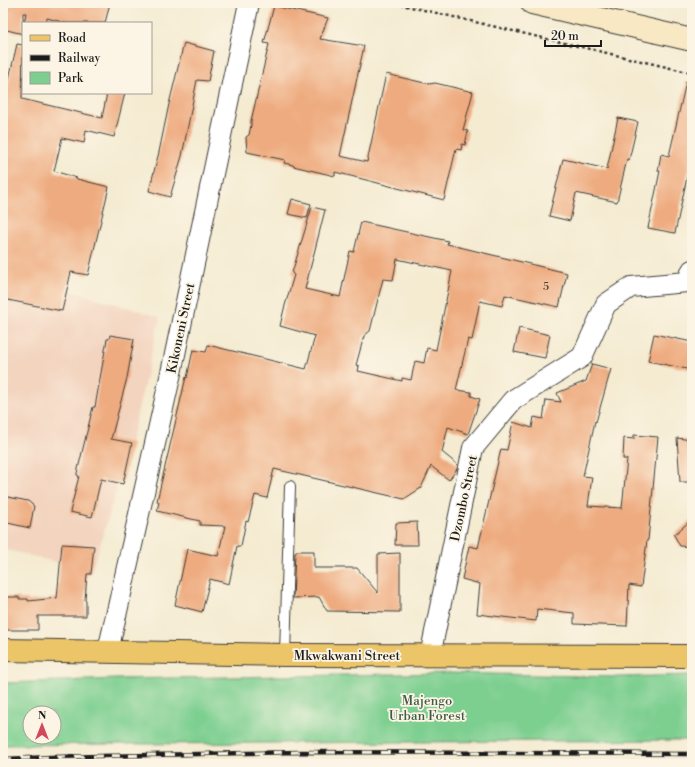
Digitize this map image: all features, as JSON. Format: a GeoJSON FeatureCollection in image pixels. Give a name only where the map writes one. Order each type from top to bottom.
{"type":"FeatureCollection","features":[{"type":"Feature","properties":{"kind":"main road"},"geometry":{"type":"LineString","coordinates":[[532,3],[580,8],[692,40]]}},
{"type":"Feature","properties":{"kind":"main road","name":"Mkwakwani Street"},"geometry":{"type":"LineString","coordinates":[[3,650],[285,655],[692,656]]}},
{"type":"Feature","properties":{"kind":"street","name":"Kikoneni Street"},"geometry":{"type":"LineString","coordinates":[[108,652],[171,373],[249,3]]}},
{"type":"Feature","properties":{"kind":"street","name":"Dzombo Street"},"geometry":{"type":"LineString","coordinates":[[430,656],[473,448],[513,400],[582,357],[606,304],[631,287],[687,282],[692,270]]}},
{"type":"Feature","properties":{"kind":"lane"},"geometry":{"type":"LineString","coordinates":[[285,655],[290,486]]}},
{"type":"Feature","properties":{"kind":"path"},"geometry":{"type":"LineString","coordinates":[[394,3],[692,73]]}},
{"type":"Feature","properties":{"kind":"shaded area"},"geometry":{"type":"Polygon","coordinates":[[[3,271],[160,317],[130,444],[92,571],[3,549],[3,271]]]}},
{"type":"Feature","properties":{"kind":"green space","name":"Majengo Urban Forest"},"geometry":{"type":"Polygon","coordinates":[[[452,673],[618,677],[692,675],[692,740],[62,745],[62,705],[22,705],[22,745],[3,745],[3,683],[116,679],[452,673]]]}},
{"type":"Feature","properties":{"kind":"building"},"geometry":{"type":"Polygon","coordinates":[[[8,3],[110,3],[105,22],[62,22],[47,18],[46,22],[24,22],[26,13],[23,13],[22,34],[3,29],[8,3]]]}},
{"type":"Feature","properties":{"kind":"building"},"geometry":{"type":"Polygon","coordinates":[[[274,6],[328,18],[320,39],[364,46],[340,156],[367,162],[386,74],[473,92],[463,130],[468,131],[465,145],[462,144],[461,150],[456,149],[444,200],[335,172],[335,176],[293,166],[284,163],[285,160],[247,152],[246,137],[249,135],[269,44],[264,43],[274,6]]]}},
{"type":"Feature","properties":{"kind":"building"},"geometry":{"type":"Polygon","coordinates":[[[184,43],[214,51],[208,81],[197,80],[182,156],[170,197],[149,191],[184,43]]]}},
{"type":"Feature","properties":{"kind":"building"},"geometry":{"type":"Polygon","coordinates":[[[17,44],[22,45],[22,99],[102,118],[107,94],[125,94],[114,137],[86,130],[84,143],[62,138],[54,171],[77,179],[109,187],[88,275],[71,272],[62,311],[3,299],[3,105],[17,44]]]}},
{"type":"Feature","properties":{"kind":"building"},"geometry":{"type":"Polygon","coordinates":[[[686,82],[692,82],[692,154],[675,233],[648,228],[660,171],[658,171],[661,154],[669,156],[686,82]]]}},
{"type":"Feature","properties":{"kind":"building"},"geometry":{"type":"Polygon","coordinates":[[[618,118],[638,122],[629,160],[627,159],[617,202],[576,193],[570,221],[549,216],[563,159],[607,169],[618,118]]]}},
{"type":"Feature","properties":{"kind":"building"},"geometry":{"type":"Polygon","coordinates":[[[292,199],[311,204],[307,218],[288,214],[292,199]]]}},
{"type":"Feature","properties":{"kind":"building"},"geometry":{"type":"Polygon","coordinates":[[[312,207],[325,210],[305,289],[340,297],[350,251],[354,252],[361,222],[448,241],[447,244],[567,273],[559,307],[505,295],[502,306],[480,301],[472,340],[468,339],[456,390],[471,392],[471,396],[480,399],[468,434],[448,427],[442,452],[458,465],[457,469],[449,480],[431,466],[421,488],[404,499],[274,469],[267,498],[255,495],[248,522],[246,521],[241,546],[237,546],[229,584],[210,579],[202,612],[175,605],[187,549],[218,556],[225,526],[200,525],[200,521],[157,511],[159,502],[157,501],[193,350],[206,352],[208,345],[306,369],[315,336],[280,326],[294,275],[292,273],[312,207]],[[397,259],[393,280],[383,279],[370,331],[364,336],[356,365],[359,366],[358,371],[402,381],[402,378],[411,380],[415,361],[424,363],[427,348],[436,350],[452,271],[397,259]]]}},
{"type":"Feature","properties":{"kind":"building"},"geometry":{"type":"Polygon","coordinates":[[[519,328],[550,335],[545,358],[514,352],[519,328]]]}},
{"type":"Feature","properties":{"kind":"building"},"geometry":{"type":"Polygon","coordinates":[[[654,334],[692,342],[692,370],[648,361],[654,334]]]}},
{"type":"Feature","properties":{"kind":"building"},"geometry":{"type":"Polygon","coordinates":[[[110,335],[134,339],[127,378],[111,439],[132,443],[123,484],[101,479],[92,517],[70,512],[79,476],[77,473],[93,407],[95,407],[107,339],[109,339],[110,335]]]}},
{"type":"Feature","properties":{"kind":"building"},"geometry":{"type":"Polygon","coordinates":[[[592,364],[611,369],[596,422],[595,421],[583,476],[592,477],[588,506],[622,508],[627,459],[623,459],[624,438],[634,439],[634,435],[658,437],[648,540],[641,587],[629,585],[627,626],[574,624],[574,613],[537,609],[536,621],[477,614],[480,584],[462,579],[469,546],[478,548],[501,449],[507,450],[513,422],[532,428],[534,417],[543,419],[546,400],[561,402],[557,393],[586,381],[592,364]]]}},
{"type":"Feature","properties":{"kind":"building"},"geometry":{"type":"Polygon","coordinates":[[[677,438],[692,440],[692,482],[680,482],[677,438]]]}},
{"type":"Feature","properties":{"kind":"building"},"geometry":{"type":"Polygon","coordinates":[[[3,496],[28,501],[34,506],[30,528],[3,522],[3,496]]]}},
{"type":"Feature","properties":{"kind":"building"},"geometry":{"type":"Polygon","coordinates":[[[692,519],[692,547],[680,546],[674,535],[692,519]]]}},
{"type":"Feature","properties":{"kind":"building"},"geometry":{"type":"Polygon","coordinates":[[[417,522],[418,545],[395,545],[396,523],[417,522]]]}},
{"type":"Feature","properties":{"kind":"building"},"geometry":{"type":"Polygon","coordinates":[[[62,544],[94,546],[91,574],[87,574],[85,600],[86,616],[38,616],[38,630],[3,630],[3,597],[19,597],[19,599],[28,599],[28,601],[57,598],[62,544]]]}},
{"type":"Feature","properties":{"kind":"building"},"geometry":{"type":"Polygon","coordinates":[[[296,551],[314,551],[314,568],[357,568],[378,593],[378,554],[400,553],[400,612],[327,611],[319,597],[293,598],[296,551]]]}},
{"type":"Feature","properties":{"kind":"railway"},"geometry":{"type":"LineString","coordinates":[[3,759],[300,752],[692,754]]}}]}
